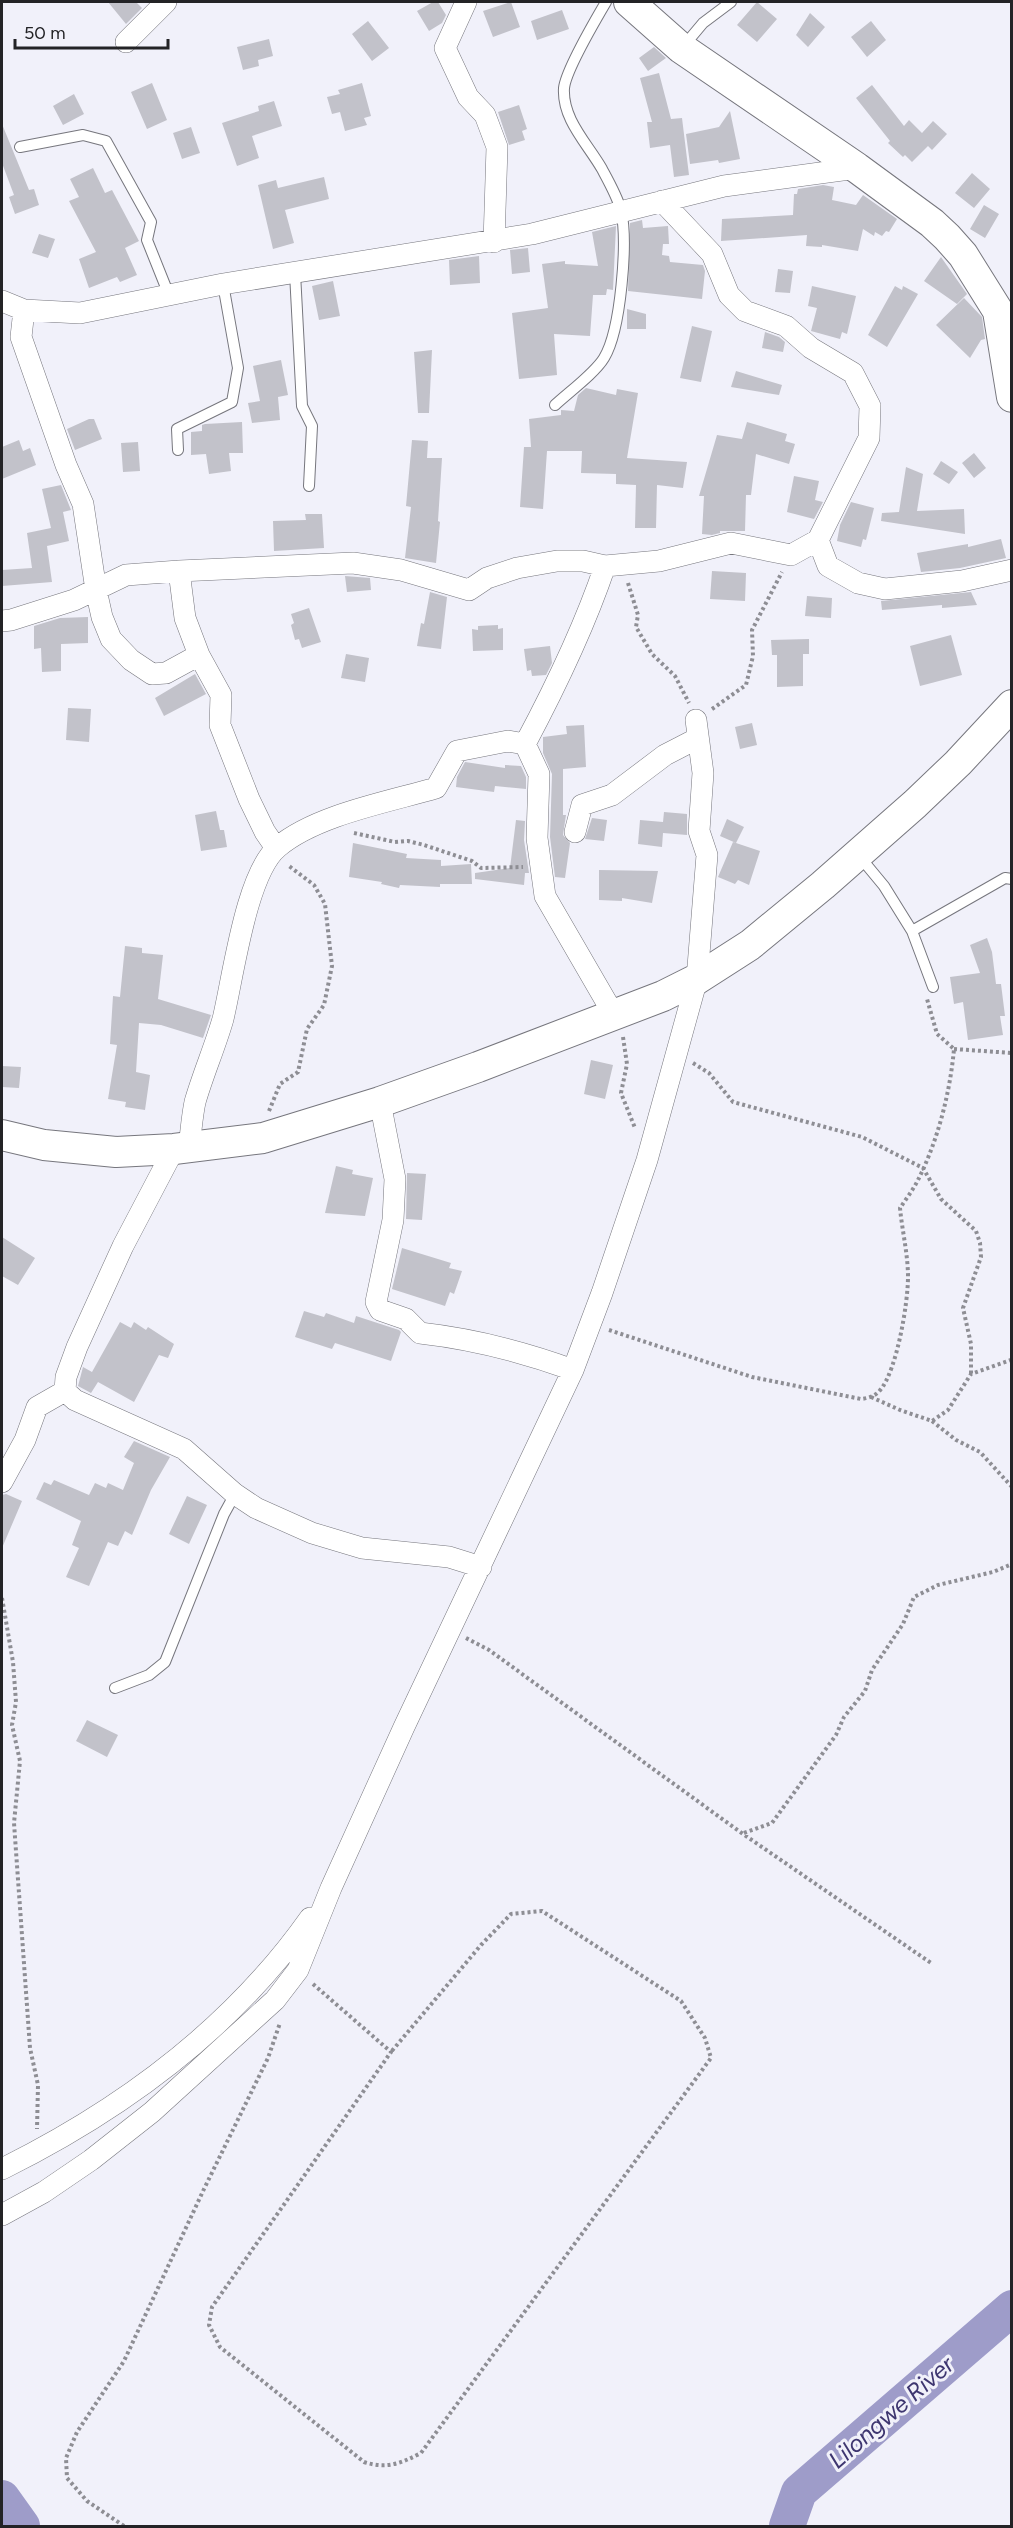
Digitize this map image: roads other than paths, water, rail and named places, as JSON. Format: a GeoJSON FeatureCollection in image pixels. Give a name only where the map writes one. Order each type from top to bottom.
{"type":"FeatureCollection","features":[{"type":"Feature","properties":{"kind":"street"},"geometry":{"type":"LineString","coordinates":[[126,42],[166,2]]}},
{"type":"Feature","properties":{"kind":"street"},"geometry":{"type":"LineString","coordinates":[[466,2],[445,48],[468,97],[485,115],[497,147],[494,242]]}},
{"type":"Feature","properties":{"kind":"street"},"geometry":{"type":"LineString","coordinates":[[629,2],[681,48],[857,168],[932,223],[963,255],[998,311],[1011,397]]}},
{"type":"Feature","properties":{"kind":"street"},"geometry":{"type":"LineString","coordinates":[[2,301],[24,310],[80,313],[223,284],[494,242],[724,186],[857,168]]}},
{"type":"Feature","properties":{"kind":"street"},"geometry":{"type":"LineString","coordinates":[[2,621],[63,603],[126,575],[353,563],[401,570],[469,590],[487,578],[517,568],[556,561],[583,561],[605,567],[659,561],[731,543],[791,555],[818,540],[869,438],[870,406],[853,373],[811,348],[786,326],[745,311],[729,295],[712,254],[662,201]]}},
{"type":"Feature","properties":{"kind":"street"},"geometry":{"type":"LineString","coordinates":[[24,310],[21,337],[66,465],[83,504],[96,590],[102,617],[111,639],[131,660],[152,674],[166,674],[199,655]]}},
{"type":"Feature","properties":{"kind":"street"},"geometry":{"type":"LineString","coordinates":[[818,540],[828,566],[858,583],[885,589],[962,581],[1011,570]]}},
{"type":"Feature","properties":{"kind":"street"},"geometry":{"type":"LineString","coordinates":[[525,744],[587,618],[605,567]]}},
{"type":"Feature","properties":{"kind":"street"},"geometry":{"type":"LineString","coordinates":[[179,571],[185,618],[199,655],[220,695],[220,725],[230,754],[265,832],[276,848]]}},
{"type":"Feature","properties":{"kind":"street"},"geometry":{"type":"LineString","coordinates":[[2,1135],[44,1145],[117,1152],[181,1148],[270,1136],[380,1102],[663,996],[697,979],[750,945],[858,854],[958,763],[1011,705]]}},
{"type":"Feature","properties":{"kind":"street"},"geometry":{"type":"LineString","coordinates":[[2,2215],[44,2192],[91,2160],[152,2112],[267,2007],[298,1970],[331,1888],[449,1629],[481,1567],[573,1370],[592,1322],[646,1160],[697,979],[707,855],[699,831],[703,773],[697,729],[612,795],[582,805],[575,832]]}},
{"type":"Feature","properties":{"kind":"street"},"geometry":{"type":"LineString","coordinates":[[65,1391],[66,1377],[77,1347],[123,1246],[181,1148],[222,1022],[239,944],[259,874],[276,848],[297,833],[321,824],[356,811],[436,788],[457,751],[508,741],[525,744]]}},
{"type":"Feature","properties":{"kind":"street"},"geometry":{"type":"LineString","coordinates":[[525,744],[539,774],[537,838],[545,896],[614,1015]]}},
{"type":"Feature","properties":{"kind":"street"},"geometry":{"type":"LineString","coordinates":[[380,1102],[395,1179],[393,1220],[376,1302],[380,1310],[406,1318],[420,1333],[459,1337],[538,1357],[573,1370]]}},
{"type":"Feature","properties":{"kind":"street"},"geometry":{"type":"LineString","coordinates":[[2,1482],[25,1440],[37,1407],[65,1391]]}},
{"type":"Feature","properties":{"kind":"street"},"geometry":{"type":"LineString","coordinates":[[65,1391],[75,1400],[184,1449],[235,1494],[256,1508],[312,1533],[362,1548],[449,1557],[481,1567]]}},
{"type":"Feature","properties":{"kind":"street"},"geometry":{"type":"LineString","coordinates":[[2,2169],[86,2124],[152,2080],[223,2018],[284,1955],[331,1888]]}},
{"type":"Feature","properties":{"kind":"lane"},"geometry":{"type":"LineString","coordinates":[[555,405],[603,360],[614,339],[623,263],[621,211],[601,168],[576,131],[566,108],[564,86],[590,29],[606,2]]}},
{"type":"Feature","properties":{"kind":"lane"},"geometry":{"type":"LineString","coordinates":[[681,48],[703,23],[731,2]]}},
{"type":"Feature","properties":{"kind":"lane"},"geometry":{"type":"LineString","coordinates":[[20,147],[83,135],[106,141],[152,222],[147,240],[169,295]]}},
{"type":"Feature","properties":{"kind":"lane"},"geometry":{"type":"LineString","coordinates":[[295,273],[302,406],[312,426],[309,486]]}},
{"type":"Feature","properties":{"kind":"lane"},"geometry":{"type":"LineString","coordinates":[[178,450],[177,429],[232,402],[238,368],[223,284]]}},
{"type":"Feature","properties":{"kind":"lane"},"geometry":{"type":"LineString","coordinates":[[858,854],[884,886],[912,931],[929,989]]}},
{"type":"Feature","properties":{"kind":"lane"},"geometry":{"type":"LineString","coordinates":[[912,931],[1005,878],[1011,879]]}},
{"type":"Feature","properties":{"kind":"lane"},"geometry":{"type":"LineString","coordinates":[[115,1688],[149,1675],[165,1662],[224,1514],[235,1494]]}},
{"type":"Feature","properties":{"kind":"waterway","name":"Lilongwe River"},"geometry":{"type":"LineString","coordinates":[[787,2526],[799,2492],[1012,2308]]}},
{"type":"Feature","properties":{"kind":"waterway"},"geometry":{"type":"LineString","coordinates":[[2,2498],[22,2526]]}}]}
